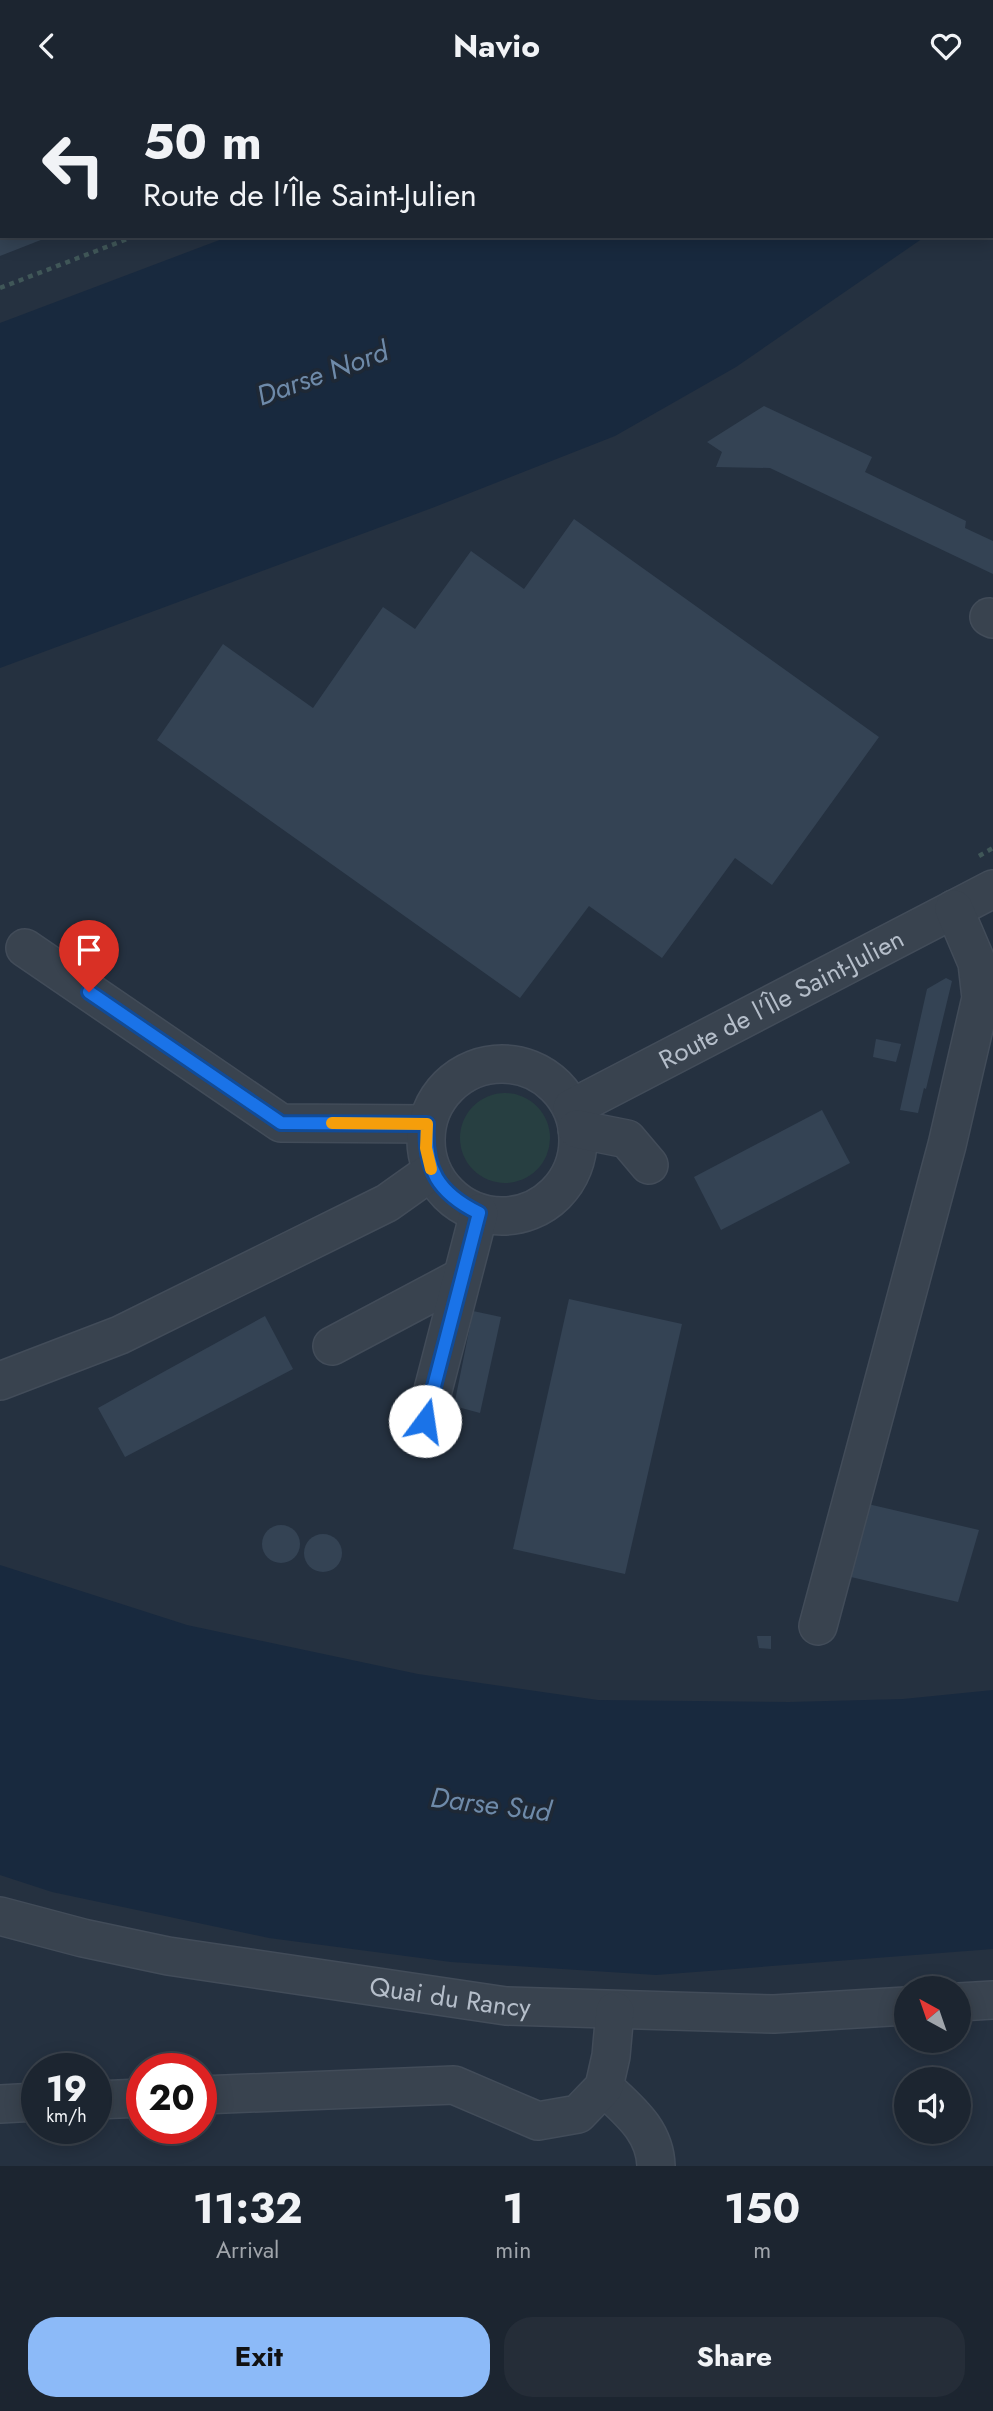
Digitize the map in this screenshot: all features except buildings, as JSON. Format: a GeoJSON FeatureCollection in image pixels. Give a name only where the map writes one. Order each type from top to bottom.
{"type":"FeatureCollection","features":[{"type":"Feature","properties":{"kind":"street","name":"Route de l'Île Saint-Julien"},"geometry":{"type":"LineString","coordinates":[[574,1118],[993,889]]}},
{"type":"Feature","properties":{"kind":"street"},"geometry":{"type":"LineString","coordinates":[[818,1626],[947,1145],[981,998],[977,963],[954,909]]}},
{"type":"Feature","properties":{"kind":"street"},"geometry":{"type":"LineString","coordinates":[[25,948],[281,1123],[427,1124]]}},
{"type":"Feature","properties":{"kind":"street"},"geometry":{"type":"LineString","coordinates":[[494,1064],[517,1065],[540,1073],[559,1089],[574,1118],[577,1154],[568,1178],[551,1198],[529,1211],[504,1216],[479,1213],[460,1203],[443,1189],[432,1171],[426,1148],[427,1124],[436,1102],[451,1083],[471,1070],[494,1064]]}},
{"type":"Feature","properties":{"kind":"street"},"geometry":{"type":"LineString","coordinates":[[574,1118],[627,1139],[649,1164]]}},
{"type":"Feature","properties":{"kind":"street"},"geometry":{"type":"LineString","coordinates":[[0,1381],[120,1335],[387,1203],[432,1171]]}},
{"type":"Feature","properties":{"kind":"street"},"geometry":{"type":"LineString","coordinates":[[425,1421],[479,1213]]}},
{"type":"Feature","properties":{"kind":"street"},"geometry":{"type":"LineString","coordinates":[[332,1346],[462,1277]]}},
{"type":"Feature","properties":{"kind":"street","name":"Quai du Rancy"},"geometry":{"type":"LineString","coordinates":[[0,1916],[83,1938],[156,1953],[506,2006],[774,2014],[894,2007]]}},
{"type":"Feature","properties":{"kind":"street"},"geometry":{"type":"LineString","coordinates":[[971,2001],[993,2000]]}},
{"type":"Feature","properties":{"kind":"street"},"geometry":{"type":"LineString","coordinates":[[217,2094],[454,2085],[538,2121],[578,2114],[604,2087],[611,2056],[615,2011]]}},
{"type":"Feature","properties":{"kind":"street"},"geometry":{"type":"LineString","coordinates":[[604,2087],[642,2124],[656,2153],[656,2166]]}},
{"type":"Feature","properties":{"kind":"street"},"geometry":{"type":"LineString","coordinates":[[0,2104],[21,2103]]}},
{"type":"Feature","properties":{"kind":"path"},"geometry":{"type":"LineString","coordinates":[[0,288],[130,238]]}},
{"type":"Feature","properties":{"kind":"green space"},"geometry":{"type":"Polygon","coordinates":[[[505,1093],[522,1096],[537,1106],[547,1121],[550,1138],[547,1155],[537,1170],[522,1180],[505,1183],[488,1180],[473,1170],[463,1155],[460,1138],[463,1121],[473,1106],[488,1096],[505,1093]]]}},
{"type":"Feature","properties":{"kind":"water","name":"Darse Nord"},"geometry":{"type":"Polygon","coordinates":[[[225,238],[923,238],[736,367],[615,436],[432,508],[0,668],[0,323],[225,238]]]}},
{"type":"Feature","properties":{"kind":"water","name":"Darse Sud"},"geometry":{"type":"Polygon","coordinates":[[[0,1565],[187,1625],[418,1674],[598,1700],[789,1702],[903,1699],[993,1690],[993,1949],[656,1975],[451,1962],[269,1938],[52,1892],[0,1875],[0,1565]]]}},
{"type":"Feature","properties":{"kind":"slow traffic"},"geometry":{"type":"LineString","coordinates":[[332,1123],[427,1124],[426,1148],[431,1169]]}},
{"type":"Feature","properties":{"kind":"route"},"geometry":{"type":"LineString","coordinates":[[89,992],[281,1123],[427,1124],[426,1148],[432,1171],[443,1189],[460,1203],[479,1213],[425,1421]]}}]}
